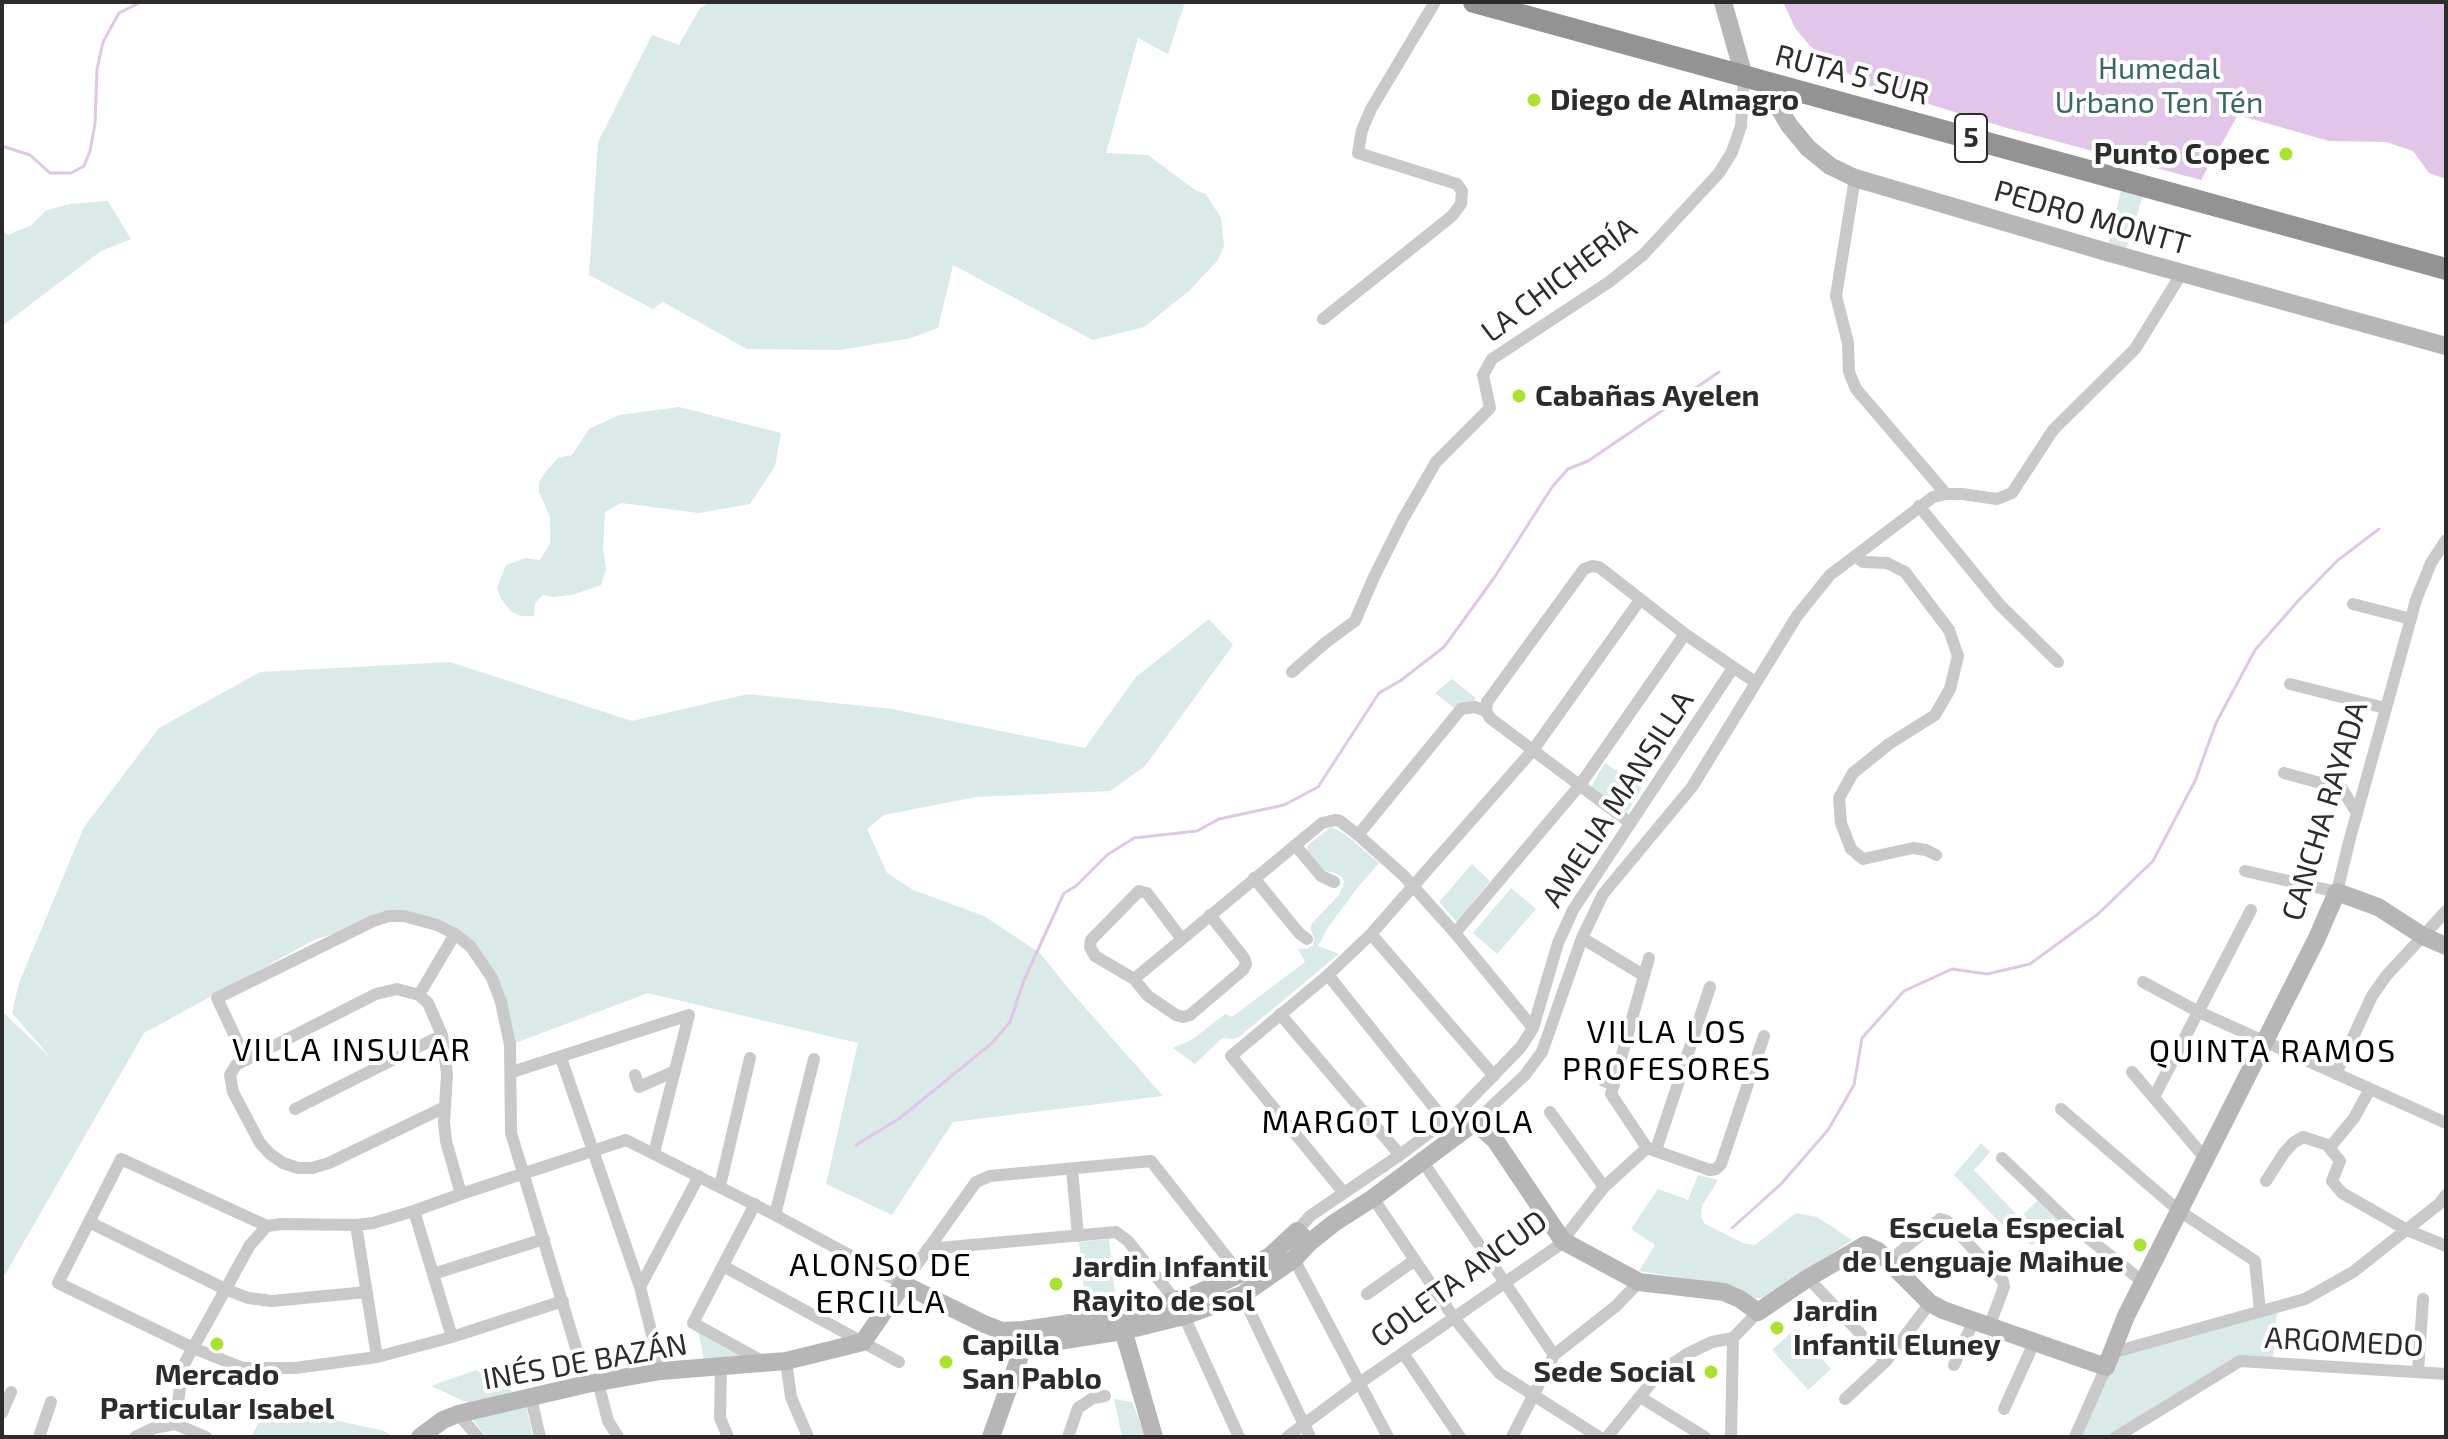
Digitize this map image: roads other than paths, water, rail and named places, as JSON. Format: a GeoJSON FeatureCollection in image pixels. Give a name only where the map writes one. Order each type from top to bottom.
{"type":"FeatureCollection","features":[{"type":"Feature","properties":{"kind":"highway","name":"RUTA 5 SUR"},"geometry":{"type":"LineString","coordinates":[[1474,2],[2446,269]]}},
{"type":"Feature","properties":{"kind":"street"},"geometry":{"type":"LineString","coordinates":[[1323,319],[1452,216],[1461,204],[1462,191],[1457,184],[1358,153],[1362,130],[1371,109],[1435,2]]}},
{"type":"Feature","properties":{"kind":"street","name":"PEDRO MONTT"},"geometry":{"type":"LineString","coordinates":[[1723,2],[1754,79],[1808,148],[1830,166],[1855,178],[2446,346]]}},
{"type":"Feature","properties":{"kind":"street","name":"LA CHICHERÍA"},"geometry":{"type":"LineString","coordinates":[[1292,672],[1355,621],[1403,519],[1436,462],[1490,408],[1483,375],[1492,359],[1609,282],[1643,255],[1719,173],[1732,152],[1754,79]]}},
{"type":"Feature","properties":{"kind":"street"},"geometry":{"type":"LineString","coordinates":[[1855,178],[1836,296],[1848,343],[1849,372],[1856,389],[1946,494]]}},
{"type":"Feature","properties":{"kind":"street"},"geometry":{"type":"LineString","coordinates":[[1180,1308],[1194,1295],[1240,1274],[1373,1198],[1475,1122],[1525,1075],[1542,1052],[1582,938],[1603,894],[1692,787],[1797,616],[1830,575],[1933,497],[1962,494],[1997,499],[2012,493],[2053,430],[2135,349],[2182,273]]}},
{"type":"Feature","properties":{"kind":"street"},"geometry":{"type":"LineString","coordinates":[[1919,506],[2000,605],[2058,662]]}},
{"type":"Feature","properties":{"kind":"street","name":"CANCHA RAYADA"},"geometry":{"type":"LineString","coordinates":[[2075,1437],[2143,1282],[2316,940],[2337,892],[2411,619],[2431,563],[2446,540]]}},
{"type":"Feature","properties":{"kind":"street"},"geometry":{"type":"LineString","coordinates":[[1855,556],[1863,562],[1887,563],[1905,572],[1949,630],[1958,656],[1950,689],[1935,715],[1861,764],[1847,783],[1839,798],[1841,823],[1851,849],[1863,859],[1913,848],[1936,855]]}},
{"type":"Feature","properties":{"kind":"street"},"geometry":{"type":"LineString","coordinates":[[1630,823],[1490,718],[1486,711],[1487,702],[1584,569],[1599,567],[1685,634],[1755,682]]}},
{"type":"Feature","properties":{"kind":"street"},"geometry":{"type":"LineString","coordinates":[[1344,1193],[1231,1056],[1328,975],[1371,934],[1533,750],[1640,600]]}},
{"type":"Feature","properties":{"kind":"street"},"geometry":{"type":"LineString","coordinates":[[2353,604],[2411,619]]}},
{"type":"Feature","properties":{"kind":"street"},"geometry":{"type":"LineString","coordinates":[[1455,933],[1580,785],[1685,634]]}},
{"type":"Feature","properties":{"kind":"street","name":"AMELIA MANSILLA"},"geometry":{"type":"LineString","coordinates":[[1303,1237],[1310,1216],[1400,1155],[1462,1108],[1521,1047],[1533,1028],[1558,943],[1573,910],[1733,668]]}},
{"type":"Feature","properties":{"kind":"street"},"geometry":{"type":"LineString","coordinates":[[2290,684],[2385,708]]}},
{"type":"Feature","properties":{"kind":"street"},"geometry":{"type":"LineString","coordinates":[[1358,835],[1461,709],[1475,707],[1486,711]]}},
{"type":"Feature","properties":{"kind":"street"},"geometry":{"type":"LineString","coordinates":[[2284,773],[2342,789],[2357,813]]}},
{"type":"Feature","properties":{"kind":"street"},"geometry":{"type":"LineString","coordinates":[[1134,979],[1322,823],[1340,821],[1413,886],[1533,1028]]}},
{"type":"Feature","properties":{"kind":"street"},"geometry":{"type":"LineString","coordinates":[[1295,845],[1321,876],[1334,882]]}},
{"type":"Feature","properties":{"kind":"street"},"geometry":{"type":"LineString","coordinates":[[2245,871],[2337,892],[2378,907],[2423,936],[2446,946]]}},
{"type":"Feature","properties":{"kind":"street"},"geometry":{"type":"LineString","coordinates":[[1254,878],[1307,939]]}},
{"type":"Feature","properties":{"kind":"street"},"geometry":{"type":"LineString","coordinates":[[1181,938],[1147,893],[1139,891],[1091,940],[1090,947],[1095,956],[1134,979],[1148,996],[1183,1017],[1190,1015],[1243,970],[1246,964],[1210,915]]}},
{"type":"Feature","properties":{"kind":"street"},"geometry":{"type":"LineString","coordinates":[[2154,1097],[2251,910]]}},
{"type":"Feature","properties":{"kind":"street"},"geometry":{"type":"LineString","coordinates":[[2336,1074],[2372,996],[2386,976],[2446,911]]}},
{"type":"Feature","properties":{"kind":"street"},"geometry":{"type":"LineString","coordinates":[[246,1060],[217,998],[389,916],[421,919],[455,934],[471,947],[492,978],[504,1016],[512,1072],[511,1133],[563,1301],[608,1421],[618,1437]]}},
{"type":"Feature","properties":{"kind":"street"},"geometry":{"type":"LineString","coordinates":[[419,995],[455,934]]}},
{"type":"Feature","properties":{"kind":"street"},"geometry":{"type":"LineString","coordinates":[[1371,934],[1494,1076]]}},
{"type":"Feature","properties":{"kind":"street"},"geometry":{"type":"LineString","coordinates":[[1582,938],[1643,975]]}},
{"type":"Feature","properties":{"kind":"street"},"geometry":{"type":"LineString","coordinates":[[1613,1089],[1649,958]]}},
{"type":"Feature","properties":{"kind":"street"},"geometry":{"type":"LineString","coordinates":[[1328,975],[1445,1121]]}},
{"type":"Feature","properties":{"kind":"street"},"geometry":{"type":"LineString","coordinates":[[2143,982],[2199,1012],[2446,1123]]}},
{"type":"Feature","properties":{"kind":"street"},"geometry":{"type":"LineString","coordinates":[[1652,1149],[1710,987]]}},
{"type":"Feature","properties":{"kind":"street"},"geometry":{"type":"LineString","coordinates":[[445,1107],[329,1163],[298,1168],[283,1163],[260,1143],[233,1092],[230,1075],[236,1065],[376,994],[397,989],[419,995],[428,1003],[442,1035],[447,1074],[446,1141],[461,1194]]}},
{"type":"Feature","properties":{"kind":"street"},"geometry":{"type":"LineString","coordinates":[[1280,1014],[1400,1155]]}},
{"type":"Feature","properties":{"kind":"street"},"geometry":{"type":"LineString","coordinates":[[512,1072],[689,1015],[654,1153]]}},
{"type":"Feature","properties":{"kind":"street"},"geometry":{"type":"LineString","coordinates":[[295,1109],[442,1035]]}},
{"type":"Feature","properties":{"kind":"street"},"geometry":{"type":"LineString","coordinates":[[1597,1074],[1613,1089],[1652,1149],[1710,1170],[1716,1169],[1721,1164],[1764,1036]]}},
{"type":"Feature","properties":{"kind":"street"},"geometry":{"type":"LineString","coordinates":[[561,1058],[640,1287],[661,1371]]}},
{"type":"Feature","properties":{"kind":"street"},"geometry":{"type":"LineString","coordinates":[[720,1186],[750,1058]]}},
{"type":"Feature","properties":{"kind":"street"},"geometry":{"type":"LineString","coordinates":[[775,1215],[814,1059]]}},
{"type":"Feature","properties":{"kind":"street"},"geometry":{"type":"LineString","coordinates":[[635,1075],[639,1087],[675,1071]]}},
{"type":"Feature","properties":{"kind":"street"},"geometry":{"type":"LineString","coordinates":[[2132,1072],[2205,1158]]}},
{"type":"Feature","properties":{"kind":"street"},"geometry":{"type":"LineString","coordinates":[[2370,1089],[2354,1118],[2331,1146],[2330,1149],[2340,1161],[2332,1181],[2342,1193],[2407,1230],[2446,1246]]}},
{"type":"Feature","properties":{"kind":"street"},"geometry":{"type":"LineString","coordinates":[[1462,1108],[1495,1140],[1563,1241],[1639,1282],[1724,1292],[1758,1312]]}},
{"type":"Feature","properties":{"kind":"street"},"geometry":{"type":"LineString","coordinates":[[2061,1109],[2178,1210],[2255,1261],[2260,1311]]}},
{"type":"Feature","properties":{"kind":"street"},"geometry":{"type":"LineString","coordinates":[[1550,1112],[1604,1187]]}},
{"type":"Feature","properties":{"kind":"street"},"geometry":{"type":"LineString","coordinates":[[2266,1181],[2284,1153],[2303,1137],[2331,1146]]}},
{"type":"Feature","properties":{"kind":"street"},"geometry":{"type":"LineString","coordinates":[[563,1301],[452,1337],[377,1357],[295,1368],[243,1368],[193,1348],[58,1283],[121,1159],[267,1226],[356,1225],[414,1211],[626,1140],[755,1204],[903,1284],[1002,1331],[1121,1324]]}},
{"type":"Feature","properties":{"kind":"street","name":"GOLETA ANCUD"},"geometry":{"type":"LineString","coordinates":[[1287,1437],[1307,1431],[1358,1384],[1563,1241],[1604,1187],[1652,1149]]}},
{"type":"Feature","properties":{"kind":"street"},"geometry":{"type":"LineString","coordinates":[[2002,1158],[2072,1225],[2143,1282]]}},
{"type":"Feature","properties":{"kind":"street"},"geometry":{"type":"LineString","coordinates":[[863,1342],[976,1182],[990,1176],[1151,1161],[1240,1274]]}},
{"type":"Feature","properties":{"kind":"street"},"geometry":{"type":"LineString","coordinates":[[1423,1162],[1554,1355]]}},
{"type":"Feature","properties":{"kind":"street"},"geometry":{"type":"LineString","coordinates":[[1072,1169],[1078,1236]]}},
{"type":"Feature","properties":{"kind":"street"},"geometry":{"type":"LineString","coordinates":[[640,1287],[699,1176]]}},
{"type":"Feature","properties":{"kind":"street"},"geometry":{"type":"LineString","coordinates":[[1607,1437],[1660,1372],[1712,1342],[1733,1338],[1758,1312],[1862,1240],[1878,1251],[1930,1303],[2034,1343],[2109,1360],[2305,1299],[2353,1272],[2439,1204],[2446,1195]]}},
{"type":"Feature","properties":{"kind":"street"},"geometry":{"type":"LineString","coordinates":[[1373,1198],[1454,1318],[1499,1373],[1599,1437]]}},
{"type":"Feature","properties":{"kind":"street"},"geometry":{"type":"LineString","coordinates":[[755,1204],[693,1323],[766,1364]]}},
{"type":"Feature","properties":{"kind":"street"},"geometry":{"type":"LineString","coordinates":[[414,1211],[452,1337]]}},
{"type":"Feature","properties":{"kind":"street"},"geometry":{"type":"LineString","coordinates":[[1888,1262],[1940,1219],[1947,1221],[2003,1281],[2004,1287],[1954,1365]]}},
{"type":"Feature","properties":{"kind":"street"},"geometry":{"type":"LineString","coordinates":[[89,1222],[248,1298],[272,1301],[367,1292]]}},
{"type":"Feature","properties":{"kind":"street"},"geometry":{"type":"LineString","coordinates":[[356,1225],[377,1357]]}},
{"type":"Feature","properties":{"kind":"street"},"geometry":{"type":"LineString","coordinates":[[175,1424],[183,1366],[250,1245],[267,1226]]}},
{"type":"Feature","properties":{"kind":"street"},"geometry":{"type":"LineString","coordinates":[[927,1249],[1116,1232],[1128,1241],[1180,1308],[1239,1437]]}},
{"type":"Feature","properties":{"kind":"street"},"geometry":{"type":"LineString","coordinates":[[991,1437],[1026,1346],[1242,1295],[1294,1259],[1303,1237]]}},
{"type":"Feature","properties":{"kind":"street"},"geometry":{"type":"LineString","coordinates":[[433,1274],[544,1239]]}},
{"type":"Feature","properties":{"kind":"street"},"geometry":{"type":"LineString","coordinates":[[1294,1259],[1388,1437]]}},
{"type":"Feature","properties":{"kind":"street"},"geometry":{"type":"LineString","coordinates":[[1367,1294],[1415,1260]]}},
{"type":"Feature","properties":{"kind":"street"},"geometry":{"type":"LineString","coordinates":[[723,1266],[899,1362]]}},
{"type":"Feature","properties":{"kind":"street"},"geometry":{"type":"LineString","coordinates":[[1808,1278],[1886,1361]]}},
{"type":"Feature","properties":{"kind":"street"},"geometry":{"type":"LineString","coordinates":[[1512,1437],[1554,1355],[1616,1306],[1639,1282]]}},
{"type":"Feature","properties":{"kind":"street"},"geometry":{"type":"LineString","coordinates":[[1242,1295],[1307,1431]]}},
{"type":"Feature","properties":{"kind":"street"},"geometry":{"type":"LineString","coordinates":[[2418,1372],[2423,1299]]}},
{"type":"Feature","properties":{"kind":"street"},"geometry":{"type":"LineString","coordinates":[[1845,1399],[1886,1361],[1930,1303]]}},
{"type":"Feature","properties":{"kind":"street"},"geometry":{"type":"LineString","coordinates":[[1121,1324],[1154,1437]]}},
{"type":"Feature","properties":{"kind":"street"},"geometry":{"type":"LineString","coordinates":[[1731,1437],[1733,1338]]}},
{"type":"Feature","properties":{"kind":"street","name":"INÉS DE BAZÁN"},"geometry":{"type":"LineString","coordinates":[[420,1437],[443,1420],[464,1413],[593,1383],[661,1371],[786,1361],[863,1342]]}},
{"type":"Feature","properties":{"kind":"street"},"geometry":{"type":"LineString","coordinates":[[2004,1409],[2034,1343]]}},
{"type":"Feature","properties":{"kind":"street"},"geometry":{"type":"LineString","coordinates":[[1403,1353],[1460,1437]]}},
{"type":"Feature","properties":{"kind":"street"},"geometry":{"type":"LineString","coordinates":[[786,1361],[791,1397],[808,1437]]}},
{"type":"Feature","properties":{"kind":"street","name":"ARGOMEDO"},"geometry":{"type":"LineString","coordinates":[[2116,1437],[2240,1361],[2446,1374]]}},
{"type":"Feature","properties":{"kind":"street"},"geometry":{"type":"LineString","coordinates":[[721,1368],[720,1418],[728,1437]]}},
{"type":"Feature","properties":{"kind":"street"},"geometry":{"type":"LineString","coordinates":[[2,1413],[11,1392]]}},
{"type":"Feature","properties":{"kind":"street"},"geometry":{"type":"LineString","coordinates":[[1068,1437],[1078,1408],[1093,1398],[1105,1396]]}},
{"type":"Feature","properties":{"kind":"street"},"geometry":{"type":"LineString","coordinates":[[1640,1397],[1705,1437]]}},
{"type":"Feature","properties":{"kind":"street"},"geometry":{"type":"LineString","coordinates":[[531,1398],[540,1437]]}},
{"type":"Feature","properties":{"kind":"street"},"geometry":{"type":"LineString","coordinates":[[39,1437],[51,1402]]}},
{"type":"Feature","properties":{"kind":"street"},"geometry":{"type":"LineString","coordinates":[[464,1413],[478,1437]]}},
{"type":"Feature","properties":{"kind":"street"},"geometry":{"type":"LineString","coordinates":[[135,1437],[154,1428],[175,1424],[206,1437]]}},
{"type":"Feature","properties":{"kind":"waterway"},"geometry":{"type":"LineString","coordinates":[[2,146],[30,155],[50,173],[71,173],[84,166],[95,124],[97,69],[103,42],[119,13],[141,2]]}},
{"type":"Feature","properties":{"kind":"waterway"},"geometry":{"type":"LineString","coordinates":[[190,2],[219,2]]}},
{"type":"Feature","properties":{"kind":"waterway"},"geometry":{"type":"LineString","coordinates":[[856,1145],[900,1118],[992,1043],[1010,1022],[1024,980],[1064,893],[1076,886],[1107,855],[1134,838],[1197,831],[1219,819],[1284,805],[1318,787],[1379,693],[1444,647],[1494,578],[1552,487],[1568,469],[1588,461],[1719,372]]}},
{"type":"Feature","properties":{"kind":"waterway"},"geometry":{"type":"LineString","coordinates":[[1732,1228],[1781,1184],[1828,1130],[1854,1085],[1862,1038],[1904,991],[1952,969],[1987,974],[2030,964],[2098,914],[2153,861],[2195,781],[2216,723],[2255,650],[2338,560],[2379,529]]}},
{"type":"Feature","properties":{"kind":"place","name":"Diego de Almagro"},"geometry":{"type":"Point","coordinates":[1534,100]}},
{"type":"Feature","properties":{"kind":"place","name":"Punto Copec"},"geometry":{"type":"Point","coordinates":[2286,154]}},
{"type":"Feature","properties":{"kind":"place","name":"Cabañas Ayelen"},"geometry":{"type":"Point","coordinates":[1519,396]}},
{"type":"Feature","properties":{"kind":"place","name":"Escuela Especial de Lenguaje Maihue"},"geometry":{"type":"Point","coordinates":[2140,1245]}},
{"type":"Feature","properties":{"kind":"place","name":"Jardin Infantil Rayito de sol"},"geometry":{"type":"Point","coordinates":[1056,1284]}},
{"type":"Feature","properties":{"kind":"place","name":"Jardin Infantil Eluney"},"geometry":{"type":"Point","coordinates":[1777,1328]}},
{"type":"Feature","properties":{"kind":"place","name":"Mercado Particular Isabel"},"geometry":{"type":"Point","coordinates":[217,1344]}},
{"type":"Feature","properties":{"kind":"place","name":"Capilla San Pablo"},"geometry":{"type":"Point","coordinates":[946,1362]}},
{"type":"Feature","properties":{"kind":"place","name":"Sede Social"},"geometry":{"type":"Point","coordinates":[1711,1372]}},
{"type":"Feature","properties":{"kind":"district","name":"VILLA INSULAR"},"geometry":{"type":"Point","coordinates":[352,1050]}},
{"type":"Feature","properties":{"kind":"district","name":"VILLA LOS PROFESORES"},"geometry":{"type":"Point","coordinates":[1667,1050]}},
{"type":"Feature","properties":{"kind":"district","name":"QUINTA RAMOS"},"geometry":{"type":"Point","coordinates":[2273,1051]}},
{"type":"Feature","properties":{"kind":"district","name":"MARGOT LOYOLA"},"geometry":{"type":"Point","coordinates":[1398,1122]}},
{"type":"Feature","properties":{"kind":"district","name":"ALONSO DE ERCILLA"},"geometry":{"type":"Point","coordinates":[881,1284]}},
{"type":"Feature","properties":{"kind":"park label","name":"Humedal Urbano Ten Tén"},"geometry":{"type":"Point","coordinates":[2159,86]}}]}
